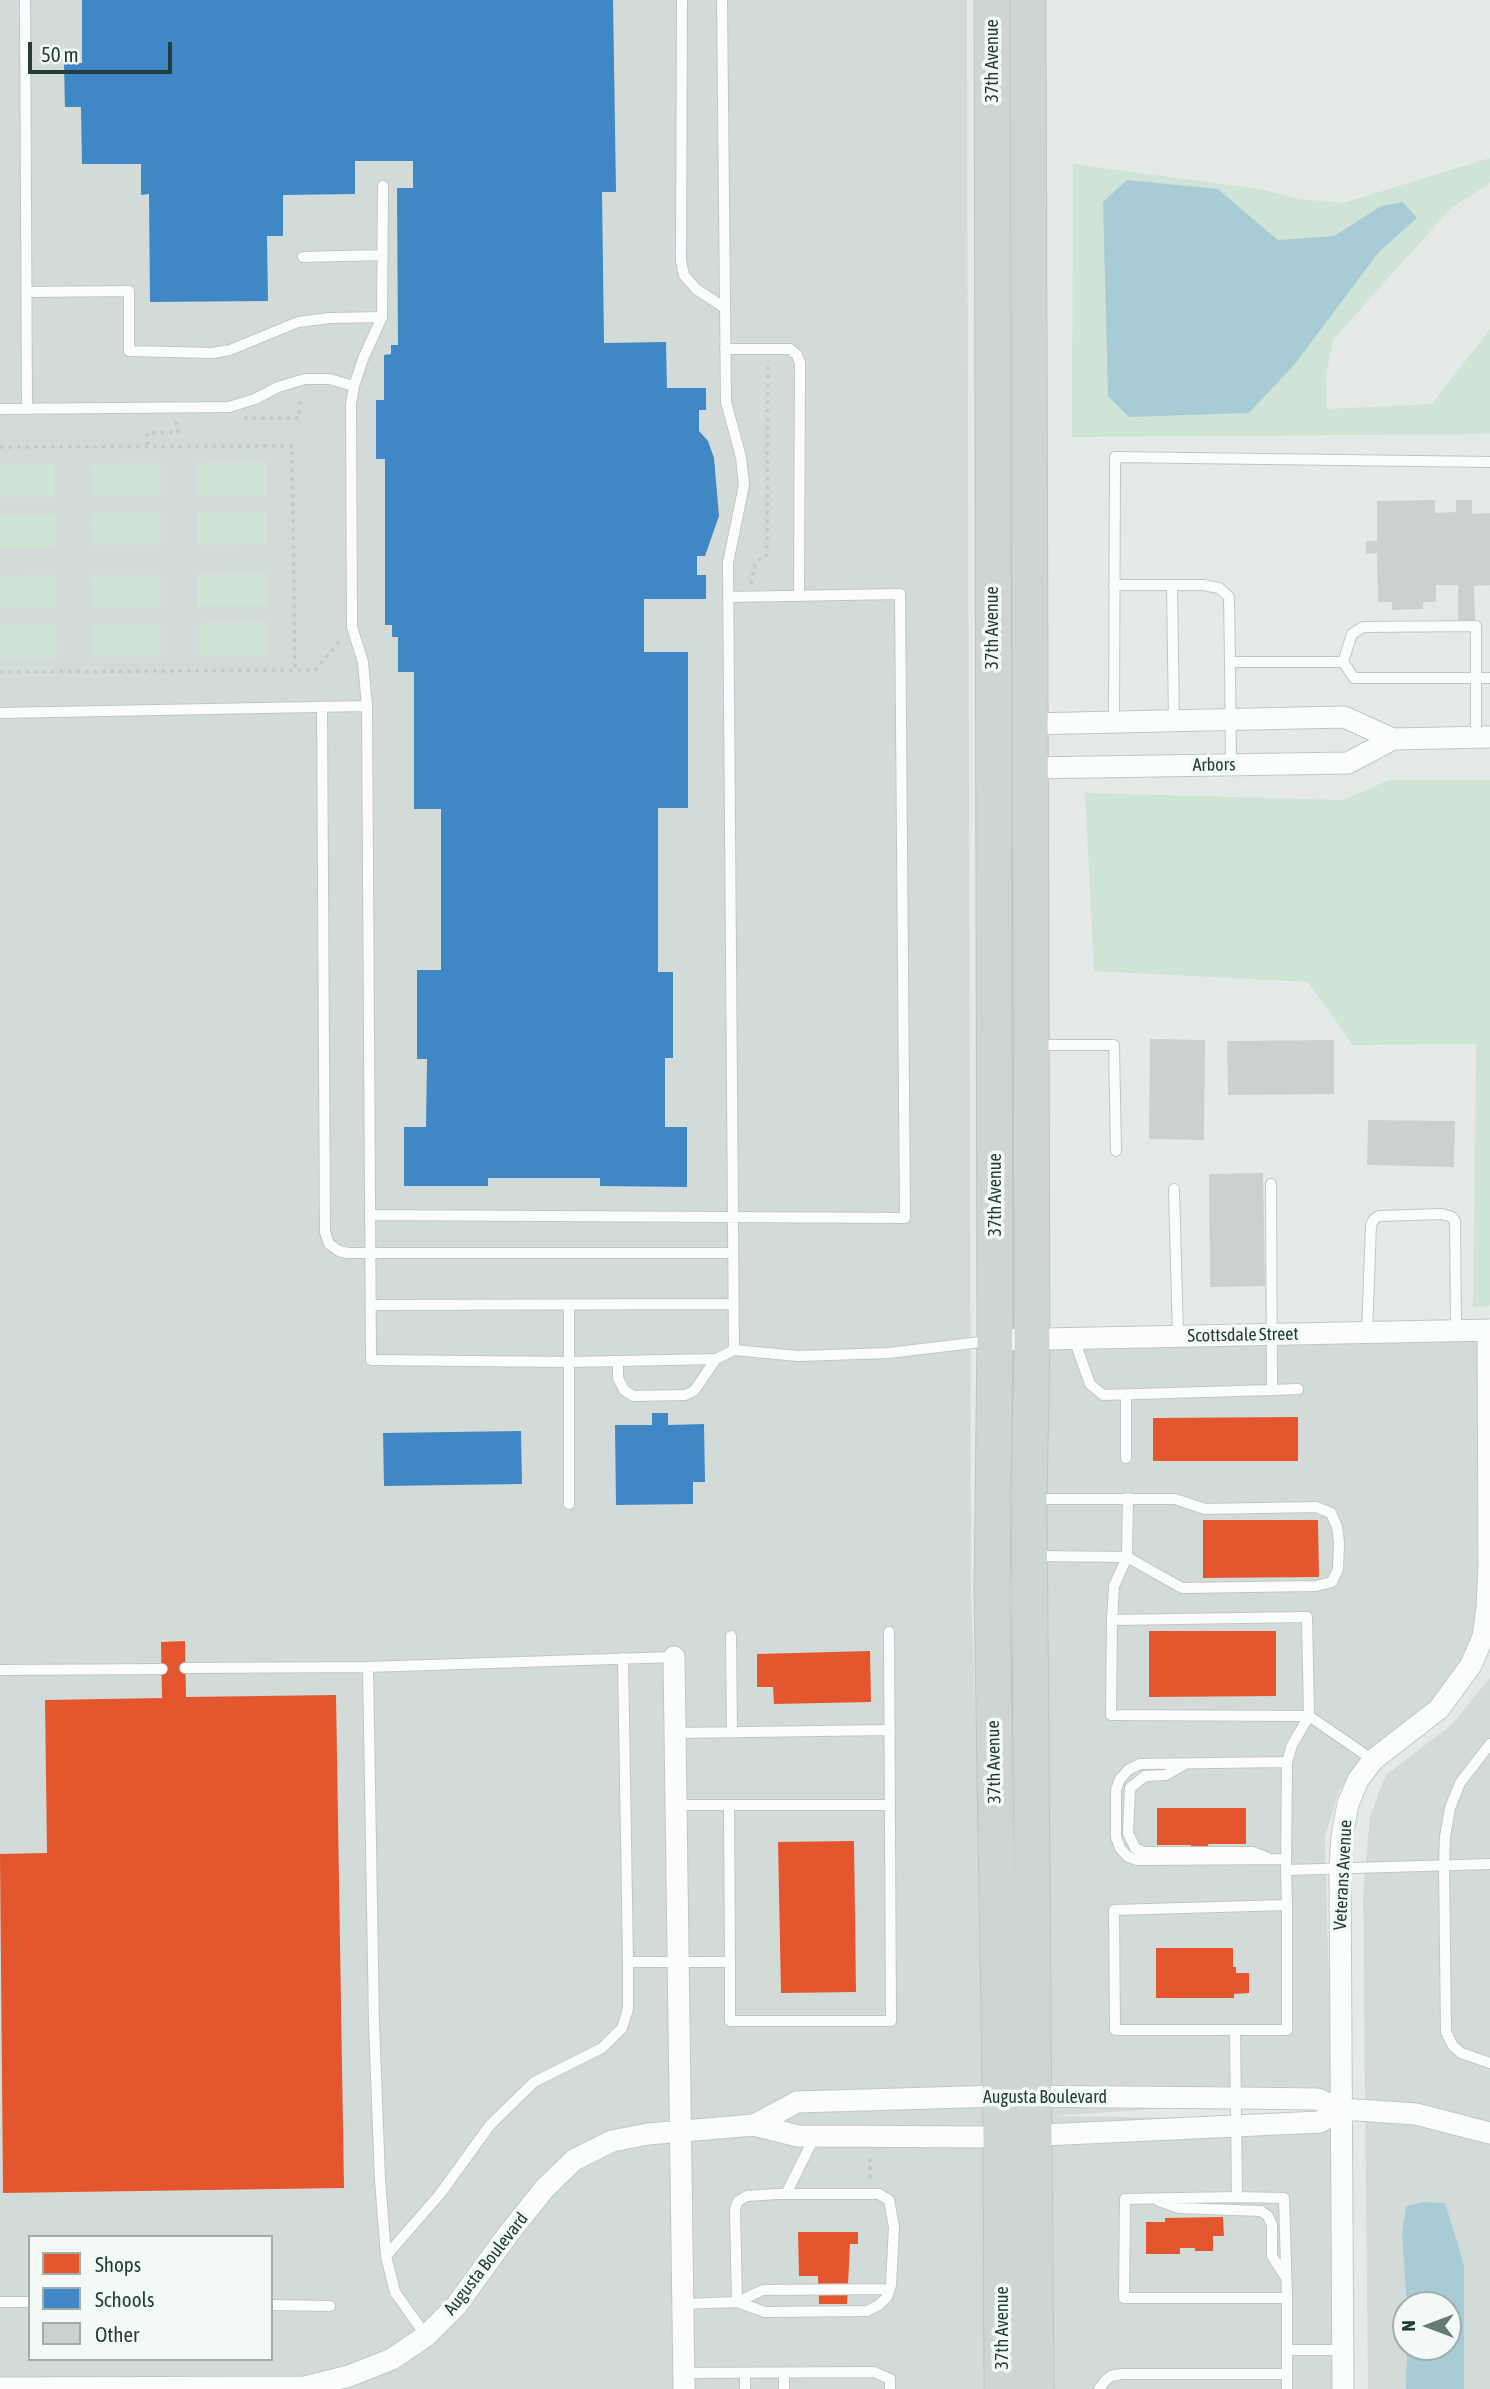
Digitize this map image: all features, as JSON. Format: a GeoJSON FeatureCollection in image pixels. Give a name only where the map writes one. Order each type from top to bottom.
{"type":"FeatureCollection","features":[{"type":"Feature","properties":{"kind":"main road","name":"37th Avenue"},"geometry":{"type":"LineString","coordinates":[[992,0],[995,1340],[992,1591],[1017,2136],[1036,2389]]}},
{"type":"Feature","properties":{"kind":"main road","name":"37th Avenue"},"geometry":{"type":"LineString","coordinates":[[1015,2097],[1032,1339],[1028,724],[1028,0]]}},
{"type":"Feature","properties":{"kind":"main road","name":"37th Avenue"},"geometry":{"type":"LineString","coordinates":[[1002,2389],[1017,2136]]}},
{"type":"Feature","properties":{"kind":"street","name":"Arbors"},"geometry":{"type":"LineString","coordinates":[[1028,724],[1344,717],[1393,739],[1483,737]]}},
{"type":"Feature","properties":{"kind":"street","name":"Arbors"},"geometry":{"type":"LineString","coordinates":[[1029,768],[1348,763],[1393,739]]}},
{"type":"Feature","properties":{"kind":"street","name":"Scottsdale Street"},"geometry":{"type":"LineString","coordinates":[[995,1340],[1489,1330]]}},
{"type":"Feature","properties":{"kind":"street","name":"Veterans Avenue"},"geometry":{"type":"LineString","coordinates":[[1343,2389],[1342,1836],[1348,1804],[1358,1780],[1373,1760],[1439,1709],[1471,1665],[1486,1638],[1489,1566],[1489,1330]]}},
{"type":"Feature","properties":{"kind":"street"},"geometry":{"type":"LineString","coordinates":[[674,1657],[684,2381]]}},
{"type":"Feature","properties":{"kind":"street","name":"Augusta Boulevard"},"geometry":{"type":"LineString","coordinates":[[754,2125],[797,2102],[1015,2097],[1236,2098],[1317,2099],[1341,2109],[1416,2114],[1490,2133]]}},
{"type":"Feature","properties":{"kind":"street","name":"Augusta Boulevard"},"geometry":{"type":"LineString","coordinates":[[0,2388],[305,2387],[349,2376],[392,2359],[426,2336],[456,2306],[545,2188],[574,2160],[612,2141],[648,2133],[754,2125],[798,2136],[1017,2136],[1320,2122],[1341,2109]]}},
{"type":"Feature","properties":{"kind":"lane"},"geometry":{"type":"LineString","coordinates":[[25,0],[27,408]]}},
{"type":"Feature","properties":{"kind":"lane"},"geometry":{"type":"LineString","coordinates":[[682,0],[681,261],[684,275],[696,289],[725,308]]}},
{"type":"Feature","properties":{"kind":"lane"},"geometry":{"type":"LineString","coordinates":[[722,0],[726,409],[738,442],[744,485],[729,555],[728,597],[734,1350]]}},
{"type":"Feature","properties":{"kind":"lane"},"geometry":{"type":"LineString","coordinates":[[383,186],[382,317],[363,359],[351,404],[352,627],[363,662],[367,706],[371,1360],[569,1362],[716,1359],[734,1350],[798,1356],[889,1353],[995,1340]]}},
{"type":"Feature","properties":{"kind":"lane"},"geometry":{"type":"LineString","coordinates":[[303,257],[383,255]]}},
{"type":"Feature","properties":{"kind":"lane"},"geometry":{"type":"LineString","coordinates":[[27,292],[129,291],[129,351],[212,353],[230,350],[298,322],[382,317]]}},
{"type":"Feature","properties":{"kind":"lane"},"geometry":{"type":"LineString","coordinates":[[725,349],[790,349],[797,355],[800,363],[799,596]]}},
{"type":"Feature","properties":{"kind":"lane"},"geometry":{"type":"LineString","coordinates":[[0,409],[229,407],[305,379],[329,379],[354,386]]}},
{"type":"Feature","properties":{"kind":"lane"},"geometry":{"type":"LineString","coordinates":[[1114,722],[1115,457],[1490,461]]}},
{"type":"Feature","properties":{"kind":"lane"},"geometry":{"type":"LineString","coordinates":[[1114,585],[1203,585],[1219,588],[1229,597],[1231,765]]}},
{"type":"Feature","properties":{"kind":"lane"},"geometry":{"type":"LineString","coordinates":[[1172,585],[1174,721]]}},
{"type":"Feature","properties":{"kind":"lane"},"geometry":{"type":"LineString","coordinates":[[370,1215],[905,1218],[900,594],[728,597]]}},
{"type":"Feature","properties":{"kind":"lane"},"geometry":{"type":"LineString","coordinates":[[1476,626],[1475,678],[1483,737]]}},
{"type":"Feature","properties":{"kind":"lane"},"geometry":{"type":"LineString","coordinates":[[1343,662],[1352,634],[1363,627],[1490,626]]}},
{"type":"Feature","properties":{"kind":"lane"},"geometry":{"type":"LineString","coordinates":[[1230,662],[1343,662]]}},
{"type":"Feature","properties":{"kind":"lane"},"geometry":{"type":"LineString","coordinates":[[1343,662],[1354,678],[1490,678]]}},
{"type":"Feature","properties":{"kind":"lane"},"geometry":{"type":"LineString","coordinates":[[0,713],[367,706]]}},
{"type":"Feature","properties":{"kind":"lane"},"geometry":{"type":"LineString","coordinates":[[321,707],[325,1232],[329,1244],[340,1251],[371,1253],[733,1253]]}},
{"type":"Feature","properties":{"kind":"lane"},"geometry":{"type":"LineString","coordinates":[[1030,1045],[1114,1045],[1116,1151]]}},
{"type":"Feature","properties":{"kind":"lane"},"geometry":{"type":"LineString","coordinates":[[1271,1184],[1272,1390]]}},
{"type":"Feature","properties":{"kind":"lane"},"geometry":{"type":"LineString","coordinates":[[1174,1189],[1178,1336]]}},
{"type":"Feature","properties":{"kind":"lane"},"geometry":{"type":"LineString","coordinates":[[1367,1332],[1371,1225],[1374,1219],[1380,1216],[1443,1214],[1452,1217],[1455,1222],[1456,1330]]}},
{"type":"Feature","properties":{"kind":"lane"},"geometry":{"type":"LineString","coordinates":[[371,1305],[733,1304]]}},
{"type":"Feature","properties":{"kind":"lane"},"geometry":{"type":"LineString","coordinates":[[569,1305],[569,1504]]}},
{"type":"Feature","properties":{"kind":"lane"},"geometry":{"type":"LineString","coordinates":[[1074,1339],[1090,1384],[1103,1395],[1298,1389]]}},
{"type":"Feature","properties":{"kind":"lane"},"geometry":{"type":"LineString","coordinates":[[618,1361],[618,1378],[624,1390],[633,1395],[685,1395],[694,1391],[716,1359]]}},
{"type":"Feature","properties":{"kind":"lane"},"geometry":{"type":"LineString","coordinates":[[1126,1395],[1126,1458]]}},
{"type":"Feature","properties":{"kind":"lane"},"geometry":{"type":"LineString","coordinates":[[1128,1498],[1127,1557],[1114,1586],[1111,1715],[1309,1716],[1373,1760]]}},
{"type":"Feature","properties":{"kind":"lane"},"geometry":{"type":"LineString","coordinates":[[1029,1499],[1175,1499],[1205,1509],[1316,1507],[1331,1513],[1339,1542],[1338,1569],[1332,1582],[1316,1586],[1182,1588],[1127,1557],[1029,1556]]}},
{"type":"Feature","properties":{"kind":"lane"},"geometry":{"type":"LineString","coordinates":[[1112,1620],[1307,1617],[1309,1716],[1292,1745],[1287,1762],[1286,1864],[1287,1905],[1287,2030],[1115,2030],[1114,1910],[1287,1905]]}},
{"type":"Feature","properties":{"kind":"lane"},"geometry":{"type":"LineString","coordinates":[[729,1805],[730,2021],[891,2021],[889,1632]]}},
{"type":"Feature","properties":{"kind":"lane"},"geometry":{"type":"LineString","coordinates":[[731,1636],[732,1732]]}},
{"type":"Feature","properties":{"kind":"lane"},"geometry":{"type":"LineString","coordinates":[[185,1668],[368,1667],[674,1657]]}},
{"type":"Feature","properties":{"kind":"lane"},"geometry":{"type":"LineString","coordinates":[[386,2256],[440,2194],[491,2125],[534,2082],[603,2048],[622,2028],[628,2009],[623,1658]]}},
{"type":"Feature","properties":{"kind":"lane"},"geometry":{"type":"LineString","coordinates":[[368,1667],[374,2012],[380,2180],[386,2256],[396,2292],[426,2336]]}},
{"type":"Feature","properties":{"kind":"lane"},"geometry":{"type":"LineString","coordinates":[[0,1670],[162,1669]]}},
{"type":"Feature","properties":{"kind":"lane"},"geometry":{"type":"LineString","coordinates":[[676,1733],[890,1730]]}},
{"type":"Feature","properties":{"kind":"lane"},"geometry":{"type":"LineString","coordinates":[[1490,1744],[1460,1783],[1455,1796],[1445,1837],[1444,1865],[1446,2032],[1453,2046],[1461,2053],[1490,2063]]}},
{"type":"Feature","properties":{"kind":"lane"},"geometry":{"type":"LineString","coordinates":[[1287,1762],[1140,1764],[1128,1770],[1120,1779],[1116,1790],[1116,1837],[1120,1848],[1127,1856],[1137,1860],[1272,1859],[1286,1864],[1340,1868],[1490,1864]]}},
{"type":"Feature","properties":{"kind":"lane"},"geometry":{"type":"LineString","coordinates":[[676,1805],[890,1805]]}},
{"type":"Feature","properties":{"kind":"lane"},"geometry":{"type":"LineString","coordinates":[[628,1962],[730,1962]]}},
{"type":"Feature","properties":{"kind":"lane"},"geometry":{"type":"LineString","coordinates":[[1235,2030],[1237,2197]]}},
{"type":"Feature","properties":{"kind":"lane"},"geometry":{"type":"LineString","coordinates":[[786,2194],[815,2136]]}},
{"type":"Feature","properties":{"kind":"lane"},"geometry":{"type":"LineString","coordinates":[[683,2304],[737,2302],[765,2312],[867,2311],[879,2305],[890,2289],[894,2228],[888,2200],[879,2194],[786,2194],[747,2196],[738,2201],[735,2209],[737,2302]]}},
{"type":"Feature","properties":{"kind":"lane"},"geometry":{"type":"LineString","coordinates":[[1287,2298],[1124,2298],[1125,2199],[1284,2198],[1287,2298],[1287,2389]]}},
{"type":"Feature","properties":{"kind":"lane"},"geometry":{"type":"LineString","coordinates":[[1152,2199],[1179,2208],[1261,2211],[1268,2216],[1272,2225],[1272,2256],[1286,2279]]}},
{"type":"Feature","properties":{"kind":"lane"},"geometry":{"type":"LineString","coordinates":[[737,2302],[763,2290],[890,2289]]}},
{"type":"Feature","properties":{"kind":"lane"},"geometry":{"type":"LineString","coordinates":[[0,2302],[28,2302]]}},
{"type":"Feature","properties":{"kind":"lane"},"geometry":{"type":"LineString","coordinates":[[273,2305],[330,2306]]}},
{"type":"Feature","properties":{"kind":"lane"},"geometry":{"type":"LineString","coordinates":[[1287,2350],[1343,2350]]}},
{"type":"Feature","properties":{"kind":"lane"},"geometry":{"type":"LineString","coordinates":[[684,2381],[745,2373],[874,2372],[890,2379],[890,2389]]}},
{"type":"Feature","properties":{"kind":"lane"},"geometry":{"type":"LineString","coordinates":[[745,2373],[745,2389]]}},
{"type":"Feature","properties":{"kind":"lane"},"geometry":{"type":"LineString","coordinates":[[784,2373],[784,2389]]}},
{"type":"Feature","properties":{"kind":"lane"},"geometry":{"type":"LineString","coordinates":[[1099,2389],[1111,2376],[1122,2374],[1287,2374]]}},
{"type":"Feature","properties":{"kind":"path"},"geometry":{"type":"LineString","coordinates":[[750,596],[751,574],[755,563],[767,555],[768,348]]}},
{"type":"Feature","properties":{"kind":"path"},"geometry":{"type":"LineString","coordinates":[[147,424],[147,433]]}},
{"type":"Feature","properties":{"kind":"path"},"geometry":{"type":"LineString","coordinates":[[0,447],[292,446],[295,670]]}},
{"type":"Feature","properties":{"kind":"path"},"geometry":{"type":"LineString","coordinates":[[0,672],[315,670],[352,627]]}},
{"type":"Feature","properties":{"kind":"path"},"geometry":{"type":"LineString","coordinates":[[870,2158],[871,2194]]}},
{"type":"Feature","properties":{"kind":"shaded area"},"geometry":{"type":"Polygon","coordinates":[[[0,0],[967,0],[971,1592],[992,2148],[993,2389],[0,2389],[0,0]]]}},
{"type":"Feature","properties":{"kind":"shaded area"},"geometry":{"type":"Polygon","coordinates":[[[1484,1339],[1481,1566],[1476,1632],[1452,1678],[1421,1716],[1361,1759],[1339,1791],[1325,1837],[1332,2097],[1053,2116],[1335,2120],[1337,2389],[1044,2389],[1037,1345],[1484,1339]]]}},
{"type":"Feature","properties":{"kind":"shaded area"},"geometry":{"type":"Polygon","coordinates":[[[1490,1678],[1490,2389],[1368,2389],[1363,1894],[1370,1816],[1386,1775],[1451,1725],[1490,1678]]]}},
{"type":"Feature","properties":{"kind":"green space"},"geometry":{"type":"Polygon","coordinates":[[[1490,158],[1490,183],[1450,209],[1333,340],[1326,376],[1327,409],[1432,404],[1490,329],[1490,434],[1072,437],[1073,164],[1259,189],[1300,199],[1343,203],[1490,158]],[[1218,189],[1249,413],[1295,364],[1379,252],[1416,218],[1403,202],[1381,206],[1334,236],[1278,240],[1218,189]]]}},
{"type":"Feature","properties":{"kind":"green space"},"geometry":{"type":"Polygon","coordinates":[[[266,462],[266,495],[197,496],[197,463],[266,462]]]}},
{"type":"Feature","properties":{"kind":"green space"},"geometry":{"type":"Polygon","coordinates":[[[161,463],[161,496],[92,496],[91,464],[161,463]]]}},
{"type":"Feature","properties":{"kind":"green space"},"geometry":{"type":"Polygon","coordinates":[[[54,464],[54,497],[0,497],[0,465],[54,464]]]}},
{"type":"Feature","properties":{"kind":"green space"},"geometry":{"type":"Polygon","coordinates":[[[161,512],[161,545],[92,545],[91,513],[161,512]]]}},
{"type":"Feature","properties":{"kind":"green space"},"geometry":{"type":"Polygon","coordinates":[[[197,512],[266,512],[267,544],[198,545],[197,512]]]}},
{"type":"Feature","properties":{"kind":"green space"},"geometry":{"type":"Polygon","coordinates":[[[0,514],[55,514],[55,547],[0,547],[0,514]]]}},
{"type":"Feature","properties":{"kind":"green space"},"geometry":{"type":"Polygon","coordinates":[[[198,574],[267,574],[267,606],[198,607],[198,574]]]}},
{"type":"Feature","properties":{"kind":"green space"},"geometry":{"type":"Polygon","coordinates":[[[56,575],[56,608],[0,608],[0,576],[56,575]]]}},
{"type":"Feature","properties":{"kind":"green space"},"geometry":{"type":"Polygon","coordinates":[[[91,575],[161,575],[161,607],[92,608],[91,575]]]}},
{"type":"Feature","properties":{"kind":"green space"},"geometry":{"type":"Polygon","coordinates":[[[268,622],[268,655],[199,656],[199,623],[268,622]]]}},
{"type":"Feature","properties":{"kind":"green space"},"geometry":{"type":"Polygon","coordinates":[[[161,624],[161,657],[92,657],[92,625],[161,624]]]}},
{"type":"Feature","properties":{"kind":"green space"},"geometry":{"type":"Polygon","coordinates":[[[0,625],[56,625],[57,658],[0,658],[0,625]]]}},
{"type":"Feature","properties":{"kind":"green space"},"geometry":{"type":"Polygon","coordinates":[[[1389,780],[1490,780],[1490,1306],[1473,1307],[1476,1044],[1353,1045],[1308,982],[1094,971],[1085,793],[1343,800],[1389,780]]]}},
{"type":"Feature","properties":{"kind":"water"},"geometry":{"type":"Polygon","coordinates":[[[1127,180],[1218,189],[1278,240],[1334,236],[1381,206],[1403,202],[1417,218],[1379,252],[1295,364],[1249,413],[1129,417],[1108,396],[1103,202],[1127,180]]]}},
{"type":"Feature","properties":{"kind":"water"},"geometry":{"type":"Polygon","coordinates":[[[1424,2202],[1445,2203],[1464,2265],[1464,2389],[1406,2389],[1407,2361],[1462,2361],[1462,2291],[1406,2291],[1402,2234],[1406,2206],[1424,2202]]]}},
{"type":"Feature","properties":{"kind":"building: Shops"},"geometry":{"type":"Polygon","coordinates":[[[1298,1417],[1298,1461],[1153,1461],[1153,1418],[1298,1417]]]}},
{"type":"Feature","properties":{"kind":"building: Shops"},"geometry":{"type":"Polygon","coordinates":[[[1203,1520],[1318,1520],[1319,1577],[1203,1578],[1203,1520]]]}},
{"type":"Feature","properties":{"kind":"building: Shops"},"geometry":{"type":"Polygon","coordinates":[[[1149,1631],[1276,1631],[1276,1696],[1149,1697],[1149,1631]]]}},
{"type":"Feature","properties":{"kind":"building: Shops"},"geometry":{"type":"Polygon","coordinates":[[[185,1641],[186,1697],[336,1695],[344,2188],[3,2193],[0,1854],[47,1853],[45,1700],[162,1698],[161,1642],[185,1641]]]}},
{"type":"Feature","properties":{"kind":"building: Shops"},"geometry":{"type":"Polygon","coordinates":[[[870,1651],[871,1702],[774,1704],[773,1687],[757,1687],[757,1654],[870,1651]]]}},
{"type":"Feature","properties":{"kind":"building: Shops"},"geometry":{"type":"Polygon","coordinates":[[[1157,1808],[1246,1808],[1246,1844],[1208,1844],[1208,1849],[1191,1849],[1191,1845],[1157,1845],[1157,1808]]]}},
{"type":"Feature","properties":{"kind":"building: Shops"},"geometry":{"type":"Polygon","coordinates":[[[854,1841],[856,1992],[781,1993],[778,1842],[854,1841]]]}},
{"type":"Feature","properties":{"kind":"building: Shops"},"geometry":{"type":"Polygon","coordinates":[[[1156,1948],[1233,1948],[1233,1967],[1236,1967],[1236,1973],[1249,1973],[1249,1993],[1234,1994],[1234,1998],[1156,1998],[1156,1948]]]}},
{"type":"Feature","properties":{"kind":"building: Shops"},"geometry":{"type":"Polygon","coordinates":[[[1223,2217],[1224,2236],[1213,2236],[1213,2251],[1180,2248],[1180,2254],[1146,2254],[1146,2222],[1165,2222],[1165,2218],[1223,2217]]]}},
{"type":"Feature","properties":{"kind":"building: Shops"},"geometry":{"type":"Polygon","coordinates":[[[798,2232],[858,2232],[858,2244],[850,2244],[847,2304],[819,2304],[818,2276],[799,2276],[798,2232]]]}},
{"type":"Feature","properties":{"kind":"building: Schools"},"geometry":{"type":"Polygon","coordinates":[[[82,0],[613,0],[616,192],[602,192],[604,343],[666,342],[667,388],[706,388],[706,410],[699,410],[699,431],[708,441],[714,458],[719,516],[705,556],[697,556],[697,575],[706,575],[706,599],[644,599],[644,652],[688,652],[688,808],[658,808],[658,972],[673,972],[673,1058],[665,1058],[665,1127],[687,1127],[687,1187],[600,1186],[600,1178],[488,1178],[488,1186],[404,1186],[404,1127],[426,1127],[427,1059],[417,1059],[417,970],[441,970],[441,809],[414,809],[414,672],[398,672],[398,637],[392,637],[392,625],[385,625],[385,459],[376,459],[376,400],[384,400],[384,355],[391,354],[391,345],[398,345],[397,188],[413,188],[413,161],[355,161],[355,194],[283,195],[283,236],[267,236],[268,301],[150,302],[149,194],[141,195],[141,164],[82,164],[81,107],[65,107],[64,64],[82,63],[82,0]]]}},
{"type":"Feature","properties":{"kind":"building: Schools"},"geometry":{"type":"Polygon","coordinates":[[[652,1413],[668,1413],[668,1425],[704,1424],[705,1482],[693,1482],[693,1504],[616,1505],[615,1425],[652,1425],[652,1413]]]}},
{"type":"Feature","properties":{"kind":"building: Schools"},"geometry":{"type":"Polygon","coordinates":[[[521,1431],[522,1484],[384,1486],[383,1433],[521,1431]]]}},
{"type":"Feature","properties":{"kind":"building: Other"},"geometry":{"type":"Polygon","coordinates":[[[1435,500],[1435,513],[1456,512],[1456,500],[1472,500],[1472,514],[1490,513],[1490,585],[1474,586],[1475,621],[1458,621],[1458,585],[1436,585],[1436,602],[1423,602],[1423,609],[1392,610],[1392,602],[1378,602],[1377,553],[1366,554],[1366,541],[1377,541],[1377,501],[1435,500]]]}},
{"type":"Feature","properties":{"kind":"building: Other"},"geometry":{"type":"Polygon","coordinates":[[[1150,1039],[1205,1040],[1204,1140],[1149,1139],[1150,1039]]]}},
{"type":"Feature","properties":{"kind":"building: Other"},"geometry":{"type":"Polygon","coordinates":[[[1334,1040],[1334,1094],[1228,1095],[1227,1041],[1334,1040]]]}},
{"type":"Feature","properties":{"kind":"building: Other"},"geometry":{"type":"Polygon","coordinates":[[[1368,1120],[1455,1121],[1454,1167],[1367,1165],[1368,1120]]]}},
{"type":"Feature","properties":{"kind":"building: Other"},"geometry":{"type":"Polygon","coordinates":[[[1263,1173],[1265,1286],[1210,1287],[1209,1174],[1263,1173]]]}}]}
